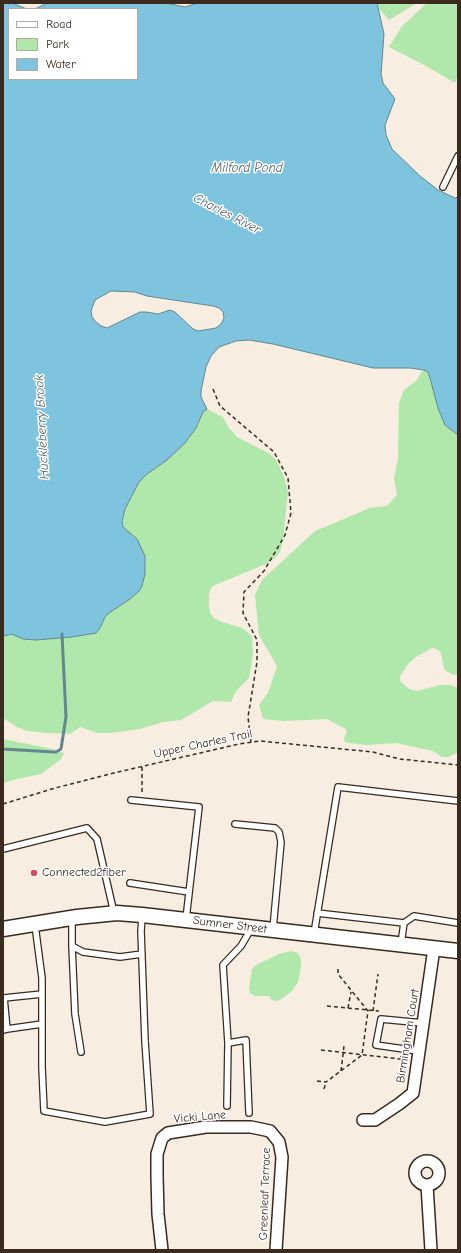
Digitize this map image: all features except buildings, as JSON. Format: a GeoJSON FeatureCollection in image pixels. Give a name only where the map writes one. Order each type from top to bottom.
{"type":"FeatureCollection","features":[{"type":"Feature","properties":{"kind":"street","name":"Sumner Street"},"geometry":{"type":"LineString","coordinates":[[3,929],[72,917],[114,913],[252,927],[458,951]]}},
{"type":"Feature","properties":{"kind":"street","name":"Birmingham Court"},"geometry":{"type":"LineString","coordinates":[[364,1120],[375,1120],[413,1093],[434,948]]}},
{"type":"Feature","properties":{"kind":"street","name":"Vicki Lane"},"geometry":{"type":"LineString","coordinates":[[162,1250],[158,1214],[157,1154],[162,1138],[168,1132],[206,1127],[251,1127],[270,1131],[278,1140]]}},
{"type":"Feature","properties":{"kind":"street","name":"Greenleaf Terrace"},"geometry":{"type":"LineString","coordinates":[[276,1250],[282,1157],[278,1140]]}},
{"type":"Feature","properties":{"kind":"street"},"geometry":{"type":"LineString","coordinates":[[427,1185],[431,1250]]}},
{"type":"Feature","properties":{"kind":"lane"},"geometry":{"type":"LineString","coordinates":[[443,187],[458,156]]}},
{"type":"Feature","properties":{"kind":"lane"},"geometry":{"type":"LineString","coordinates":[[314,934],[338,787],[458,801]]}},
{"type":"Feature","properties":{"kind":"lane"},"geometry":{"type":"LineString","coordinates":[[131,800],[199,807],[186,920]]}},
{"type":"Feature","properties":{"kind":"lane"},"geometry":{"type":"LineString","coordinates":[[235,824],[275,828],[279,832],[281,842],[273,930]]}},
{"type":"Feature","properties":{"kind":"lane"},"geometry":{"type":"LineString","coordinates":[[3,849],[87,828],[97,839],[114,913]]}},
{"type":"Feature","properties":{"kind":"lane"},"geometry":{"type":"LineString","coordinates":[[130,884],[189,892]]}},
{"type":"Feature","properties":{"kind":"lane"},"geometry":{"type":"LineString","coordinates":[[317,913],[404,923],[414,916],[458,923]]}},
{"type":"Feature","properties":{"kind":"lane"},"geometry":{"type":"LineString","coordinates":[[35,923],[42,978],[42,1066],[44,1111],[105,1122],[150,1114],[145,1041],[142,915]]}},
{"type":"Feature","properties":{"kind":"lane"},"geometry":{"type":"LineString","coordinates":[[72,917],[75,1014],[81,1052]]}},
{"type":"Feature","properties":{"kind":"lane"},"geometry":{"type":"LineString","coordinates":[[401,944],[404,923]]}},
{"type":"Feature","properties":{"kind":"lane"},"geometry":{"type":"LineString","coordinates":[[227,1106],[228,1043],[223,965],[240,946],[252,927]]}},
{"type":"Feature","properties":{"kind":"lane"},"geometry":{"type":"LineString","coordinates":[[72,946],[83,952],[120,958],[142,954]]}},
{"type":"Feature","properties":{"kind":"lane"},"geometry":{"type":"LineString","coordinates":[[42,994],[4,998],[5,1029],[42,1024]]}},
{"type":"Feature","properties":{"kind":"lane"},"geometry":{"type":"LineString","coordinates":[[418,1051],[376,1045],[381,1019],[423,1023]]}},
{"type":"Feature","properties":{"kind":"lane"},"geometry":{"type":"LineString","coordinates":[[228,1043],[246,1040],[249,1113]]}},
{"type":"Feature","properties":{"kind":"path"},"geometry":{"type":"LineString","coordinates":[[213,389],[220,406],[274,452],[288,478],[291,513],[285,535],[264,570],[244,592],[243,613],[257,640],[257,662],[248,717],[251,742]]}},
{"type":"Feature","properties":{"kind":"path","name":"Upper Charles Trail"},"geometry":{"type":"LineString","coordinates":[[3,804],[55,788],[260,741],[373,752],[400,759],[458,765]]}},
{"type":"Feature","properties":{"kind":"path"},"geometry":{"type":"LineString","coordinates":[[142,767],[142,801]]}},
{"type":"Feature","properties":{"kind":"path"},"geometry":{"type":"LineString","coordinates":[[324,1089],[326,1082],[363,1055],[368,1011],[338,974],[338,969]]}},
{"type":"Feature","properties":{"kind":"path"},"geometry":{"type":"LineString","coordinates":[[373,1011],[378,974]]}},
{"type":"Feature","properties":{"kind":"path"},"geometry":{"type":"LineString","coordinates":[[348,1008],[351,991]]}},
{"type":"Feature","properties":{"kind":"path"},"geometry":{"type":"LineString","coordinates":[[327,1006],[368,1011]]}},
{"type":"Feature","properties":{"kind":"path"},"geometry":{"type":"LineString","coordinates":[[341,1071],[344,1046]]}},
{"type":"Feature","properties":{"kind":"path"},"geometry":{"type":"LineString","coordinates":[[321,1050],[410,1060]]}},
{"type":"Feature","properties":{"kind":"path"},"geometry":{"type":"LineString","coordinates":[[318,1081],[326,1082]]}},
{"type":"Feature","properties":{"kind":"green space"},"geometry":{"type":"Polygon","coordinates":[[[374,3],[417,3],[389,20],[374,3]]]}},
{"type":"Feature","properties":{"kind":"green space"},"geometry":{"type":"Polygon","coordinates":[[[427,3],[458,3],[458,76],[455,83],[389,47],[402,26],[427,3]]]}},
{"type":"Feature","properties":{"kind":"green space"},"geometry":{"type":"Polygon","coordinates":[[[424,370],[428,372],[445,425],[458,435],[458,674],[454,675],[444,669],[441,653],[437,649],[432,648],[416,657],[408,664],[400,676],[400,681],[409,689],[417,691],[440,685],[450,685],[458,688],[458,752],[448,757],[442,757],[433,751],[396,743],[367,745],[345,742],[344,739],[347,731],[327,719],[283,721],[263,719],[259,705],[268,693],[277,666],[259,635],[255,595],[262,580],[315,531],[370,508],[387,506],[397,495],[394,478],[398,459],[399,403],[404,390],[417,380],[424,370]]]}},
{"type":"Feature","properties":{"kind":"green space"},"geometry":{"type":"Polygon","coordinates":[[[207,409],[223,417],[229,428],[237,437],[270,454],[274,458],[278,463],[285,480],[288,492],[283,540],[280,552],[266,564],[215,585],[211,588],[209,594],[210,613],[214,618],[242,628],[252,636],[253,654],[249,678],[236,691],[231,702],[213,701],[181,720],[163,722],[140,729],[98,733],[80,727],[70,734],[28,731],[17,727],[3,718],[3,636],[12,634],[23,639],[36,640],[96,633],[109,613],[139,591],[132,535],[123,527],[122,522],[125,509],[139,482],[147,474],[167,460],[185,443],[196,428],[203,412],[207,409]]]}},
{"type":"Feature","properties":{"kind":"green space"},"geometry":{"type":"Polygon","coordinates":[[[3,739],[48,748],[64,753],[61,759],[41,774],[3,783],[3,739]]]}},
{"type":"Feature","properties":{"kind":"green space"},"geometry":{"type":"Polygon","coordinates":[[[291,951],[298,953],[301,959],[301,967],[298,982],[291,992],[280,1000],[275,1001],[269,996],[255,996],[250,993],[249,988],[252,969],[256,965],[279,954],[291,951]]]}},
{"type":"Feature","properties":{"kind":"water","name":"Milford Pond"},"geometry":{"type":"Polygon","coordinates":[[[3,3],[12,3],[24,8],[8,8],[8,80],[138,80],[138,8],[37,8],[47,3],[166,3],[185,7],[198,3],[377,3],[384,34],[381,74],[383,83],[395,99],[385,125],[386,135],[392,149],[420,176],[438,190],[455,198],[458,197],[458,435],[445,425],[438,408],[428,372],[424,370],[410,368],[373,368],[273,344],[249,340],[236,341],[219,347],[211,356],[206,367],[201,397],[207,409],[203,412],[196,428],[185,443],[167,460],[147,474],[139,482],[125,509],[122,522],[123,527],[137,539],[145,556],[145,574],[139,591],[109,613],[96,633],[36,640],[23,639],[12,634],[3,636],[3,3]],[[111,291],[95,300],[91,311],[92,317],[101,326],[107,328],[140,312],[158,314],[170,310],[175,312],[193,329],[198,331],[216,328],[221,324],[224,318],[223,312],[219,308],[213,306],[147,296],[135,292],[111,291]]]}},
{"type":"Feature","properties":{"kind":"waterway","name":"Huckleberry Brook"},"geometry":{"type":"LineString","coordinates":[[3,749],[53,752],[61,749],[66,717],[62,634]]}},
{"type":"Feature","properties":{"kind":"place","name":"Connected2fiber"},"geometry":{"type":"Point","coordinates":[34,873]}},
{"type":"Feature","properties":{"kind":"water label","name":"Charles River"},"geometry":{"type":"Point","coordinates":[227,214]}}]}
